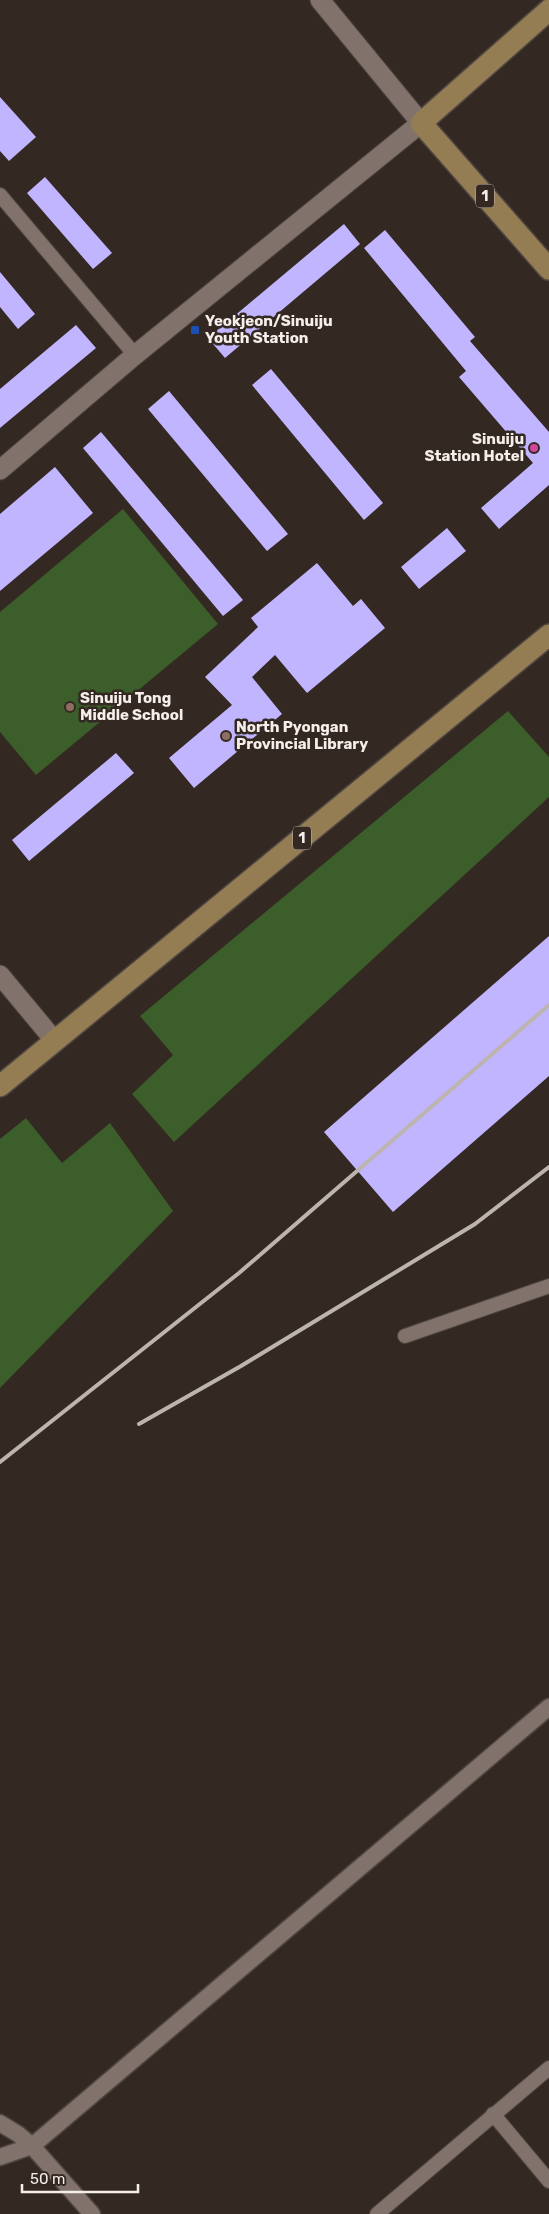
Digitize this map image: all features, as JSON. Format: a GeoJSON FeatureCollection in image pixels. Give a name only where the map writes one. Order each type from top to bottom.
{"type":"FeatureCollection","features":[{"type":"Feature","properties":{"kind":"main road"},"geometry":{"type":"LineString","coordinates":[[320,0],[421,123]]}},
{"type":"Feature","properties":{"kind":"main road"},"geometry":{"type":"LineString","coordinates":[[0,470],[135,355],[421,123],[549,10]]}},
{"type":"Feature","properties":{"kind":"main road","name":"1"},"geometry":{"type":"LineString","coordinates":[[421,123],[549,269]]}},
{"type":"Feature","properties":{"kind":"main road","name":"1"},"geometry":{"type":"LineString","coordinates":[[0,1086],[549,635]]}},
{"type":"Feature","properties":{"kind":"main road"},"geometry":{"type":"LineString","coordinates":[[0,975],[54,1040]]}},
{"type":"Feature","properties":{"kind":"street"},"geometry":{"type":"LineString","coordinates":[[0,195],[135,355]]}},
{"type":"Feature","properties":{"kind":"street"},"geometry":{"type":"LineString","coordinates":[[405,1336],[549,1286]]}},
{"type":"Feature","properties":{"kind":"street"},"geometry":{"type":"LineString","coordinates":[[0,2157],[32,2146],[549,1706]]}},
{"type":"Feature","properties":{"kind":"street"},"geometry":{"type":"LineString","coordinates":[[378,2214],[549,2068]]}},
{"type":"Feature","properties":{"kind":"street"},"geometry":{"type":"LineString","coordinates":[[493,2114],[549,2181]]}},
{"type":"Feature","properties":{"kind":"street"},"geometry":{"type":"LineString","coordinates":[[0,2123],[18,2134],[32,2146],[92,2214]]}},
{"type":"Feature","properties":{"kind":"green space","name":"Sinuiju Tong Middle School"},"geometry":{"type":"Polygon","coordinates":[[[123,509],[218,624],[36,775],[0,732],[0,612],[123,509]]]}},
{"type":"Feature","properties":{"kind":"green space"},"geometry":{"type":"Polygon","coordinates":[[[508,711],[549,757],[549,797],[174,1142],[132,1094],[173,1055],[140,1016],[508,711]]]}},
{"type":"Feature","properties":{"kind":"green space"},"geometry":{"type":"Polygon","coordinates":[[[26,1118],[62,1163],[110,1123],[173,1211],[0,1388],[0,1139],[26,1118]]]}},
{"type":"Feature","properties":{"kind":"building"},"geometry":{"type":"Polygon","coordinates":[[[0,97],[36,137],[9,161],[0,151],[0,97]]]}},
{"type":"Feature","properties":{"kind":"building"},"geometry":{"type":"Polygon","coordinates":[[[45,177],[112,253],[93,269],[27,193],[45,177]]]}},
{"type":"Feature","properties":{"kind":"building"},"geometry":{"type":"Polygon","coordinates":[[[344,224],[360,244],[225,358],[208,338],[344,224]]]}},
{"type":"Feature","properties":{"kind":"building"},"geometry":{"type":"Polygon","coordinates":[[[385,230],[475,337],[470,341],[549,432],[549,485],[499,529],[481,508],[533,463],[459,377],[466,371],[364,248],[385,230]]]}},
{"type":"Feature","properties":{"kind":"building"},"geometry":{"type":"Polygon","coordinates":[[[0,272],[35,314],[18,329],[0,307],[0,272]]]}},
{"type":"Feature","properties":{"kind":"building"},"geometry":{"type":"Polygon","coordinates":[[[76,325],[96,348],[0,428],[0,389],[76,325]]]}},
{"type":"Feature","properties":{"kind":"building"},"geometry":{"type":"Polygon","coordinates":[[[271,369],[383,503],[364,520],[252,385],[271,369]]]}},
{"type":"Feature","properties":{"kind":"building"},"geometry":{"type":"Polygon","coordinates":[[[169,391],[288,534],[267,551],[148,409],[169,391]]]}},
{"type":"Feature","properties":{"kind":"building"},"geometry":{"type":"Polygon","coordinates":[[[101,432],[243,600],[223,616],[83,448],[101,432]]]}},
{"type":"Feature","properties":{"kind":"building"},"geometry":{"type":"Polygon","coordinates":[[[55,467],[93,513],[0,591],[0,514],[55,467]]]}},
{"type":"Feature","properties":{"kind":"building"},"geometry":{"type":"Polygon","coordinates":[[[447,528],[466,551],[419,589],[401,567],[447,528]]]}},
{"type":"Feature","properties":{"kind":"building"},"geometry":{"type":"Polygon","coordinates":[[[317,563],[353,606],[361,599],[385,628],[307,693],[275,655],[252,677],[282,714],[194,788],[169,758],[232,705],[205,677],[258,627],[251,618],[317,563]]]}},
{"type":"Feature","properties":{"kind":"building"},"geometry":{"type":"Polygon","coordinates":[[[116,753],[134,773],[29,861],[12,840],[116,753]]]}},
{"type":"Feature","properties":{"kind":"building"},"geometry":{"type":"Polygon","coordinates":[[[549,936],[549,1076],[393,1212],[324,1132],[549,936]]]}},
{"type":"Feature","properties":{"kind":"railway"},"geometry":{"type":"LineString","coordinates":[[0,1462],[239,1273],[549,1005]]}},
{"type":"Feature","properties":{"kind":"railway"},"geometry":{"type":"LineString","coordinates":[[139,1424],[241,1366],[475,1224],[549,1167]]}},
{"type":"Feature","properties":{"kind":"place","name":"Yeokjeon/Sinuiju Youth Station"},"geometry":{"type":"Point","coordinates":[195,330]}},
{"type":"Feature","properties":{"kind":"place","name":"Sinuiju Station Hotel"},"geometry":{"type":"Point","coordinates":[534,448]}},
{"type":"Feature","properties":{"kind":"place","name":"Sinuiju Tong Middle School"},"geometry":{"type":"Point","coordinates":[70,707]}},
{"type":"Feature","properties":{"kind":"place","name":"North Pyongan Provincial Library"},"geometry":{"type":"Point","coordinates":[226,736]}}]}
